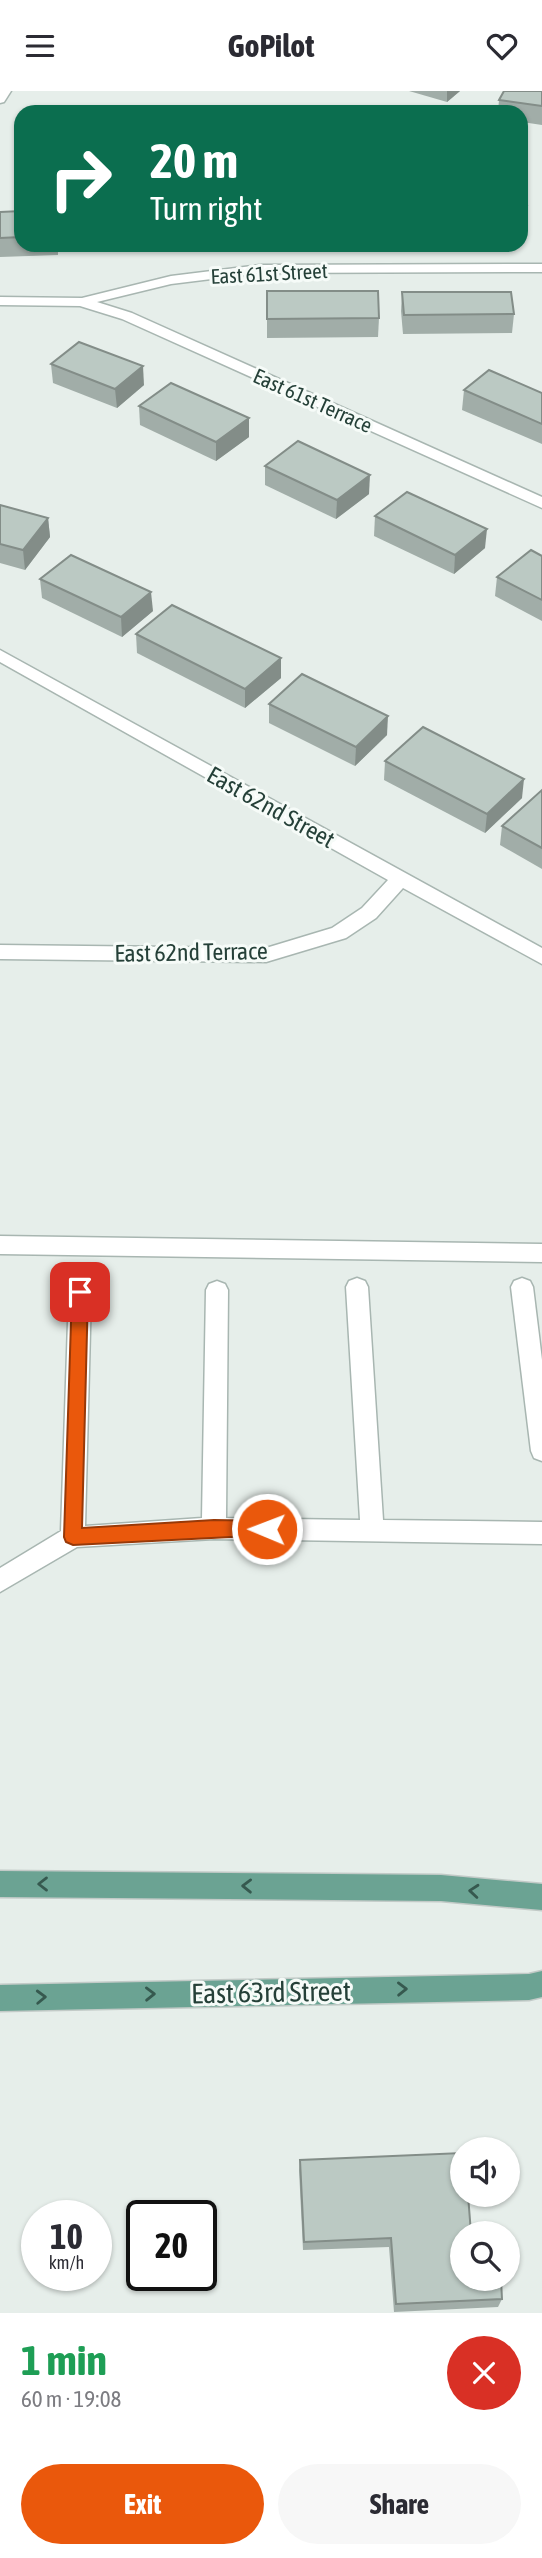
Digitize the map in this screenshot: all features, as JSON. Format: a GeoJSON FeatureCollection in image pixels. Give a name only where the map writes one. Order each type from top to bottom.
{"type":"FeatureCollection","features":[{"type":"Feature","properties":{"kind":"main road"},"geometry":{"type":"LineString","coordinates":[[0,1884],[441,1888],[542,1897]]}},
{"type":"Feature","properties":{"kind":"main road","name":"East 63rd Street"},"geometry":{"type":"LineString","coordinates":[[0,1998],[516,1987],[542,1984]]}},
{"type":"Feature","properties":{"kind":"street"},"geometry":{"type":"LineString","coordinates":[[0,99],[5,91]]}},
{"type":"Feature","properties":{"kind":"street","name":"East 61st Street"},"geometry":{"type":"LineString","coordinates":[[0,300],[82,302],[171,280],[260,269],[542,268]]}},
{"type":"Feature","properties":{"kind":"street","name":"East 61st Terrace"},"geometry":{"type":"LineString","coordinates":[[82,302],[127,316],[542,503]]}},
{"type":"Feature","properties":{"kind":"street","name":"East 62nd Street"},"geometry":{"type":"LineString","coordinates":[[0,655],[542,957]]}},
{"type":"Feature","properties":{"kind":"street","name":"East 62nd Terrace"},"geometry":{"type":"LineString","coordinates":[[0,952],[265,955],[340,933],[369,913],[400,879]]}},
{"type":"Feature","properties":{"kind":"street"},"geometry":{"type":"LineString","coordinates":[[0,1245],[542,1253]]}},
{"type":"Feature","properties":{"kind":"street"},"geometry":{"type":"LineString","coordinates":[[357,1287],[372,1531]]}},
{"type":"Feature","properties":{"kind":"street"},"geometry":{"type":"LineString","coordinates":[[522,1287],[542,1451]]}},
{"type":"Feature","properties":{"kind":"street"},"geometry":{"type":"LineString","coordinates":[[214,1528],[217,1290]]}},
{"type":"Feature","properties":{"kind":"street"},"geometry":{"type":"LineString","coordinates":[[73,1537],[80,1292]]}},
{"type":"Feature","properties":{"kind":"street"},"geometry":{"type":"LineString","coordinates":[[0,1581],[73,1537],[214,1528],[542,1533]]}},
{"type":"Feature","properties":{"kind":"building"},"geometry":{"type":"Polygon","coordinates":[[[504,91],[542,91],[542,106],[499,100],[504,91]]]}},
{"type":"Feature","properties":{"kind":"building"},"geometry":{"type":"Polygon","coordinates":[[[14,211],[14,237],[0,238],[0,212],[14,211]]]}},
{"type":"Feature","properties":{"kind":"building"},"geometry":{"type":"Polygon","coordinates":[[[267,291],[378,291],[379,318],[267,319],[267,291]]]}},
{"type":"Feature","properties":{"kind":"building"},"geometry":{"type":"Polygon","coordinates":[[[402,292],[511,292],[514,314],[404,315],[402,292]]]}},
{"type":"Feature","properties":{"kind":"building"},"geometry":{"type":"Polygon","coordinates":[[[79,342],[143,366],[115,389],[51,364],[79,342]]]}},
{"type":"Feature","properties":{"kind":"building"},"geometry":{"type":"Polygon","coordinates":[[[489,370],[542,393],[542,424],[464,390],[489,370]]]}},
{"type":"Feature","properties":{"kind":"building"},"geometry":{"type":"Polygon","coordinates":[[[171,383],[249,418],[216,442],[139,406],[171,383]]]}},
{"type":"Feature","properties":{"kind":"building"},"geometry":{"type":"Polygon","coordinates":[[[298,441],[370,475],[337,500],[265,466],[298,441]]]}},
{"type":"Feature","properties":{"kind":"building"},"geometry":{"type":"Polygon","coordinates":[[[407,492],[487,529],[455,555],[375,516],[407,492]]]}},
{"type":"Feature","properties":{"kind":"building"},"geometry":{"type":"Polygon","coordinates":[[[0,505],[48,518],[23,550],[0,544],[0,505]]]}},
{"type":"Feature","properties":{"kind":"building"},"geometry":{"type":"Polygon","coordinates":[[[531,550],[542,556],[542,600],[497,577],[531,550]]]}},
{"type":"Feature","properties":{"kind":"building"},"geometry":{"type":"Polygon","coordinates":[[[71,555],[151,592],[121,617],[40,579],[71,555]]]}},
{"type":"Feature","properties":{"kind":"building"},"geometry":{"type":"Polygon","coordinates":[[[172,605],[281,658],[245,689],[136,634],[172,605]]]}},
{"type":"Feature","properties":{"kind":"building"},"geometry":{"type":"Polygon","coordinates":[[[302,674],[388,716],[356,747],[269,704],[302,674]]]}},
{"type":"Feature","properties":{"kind":"building"},"geometry":{"type":"Polygon","coordinates":[[[423,727],[524,779],[487,814],[385,761],[423,727]]]}},
{"type":"Feature","properties":{"kind":"building"},"geometry":{"type":"Polygon","coordinates":[[[542,790],[542,848],[502,826],[542,790]]]}},
{"type":"Feature","properties":{"kind":"building"},"geometry":{"type":"Polygon","coordinates":[[[450,2154],[450,2207],[469,2207],[470,2221],[450,2221],[450,2291],[502,2291],[502,2299],[396,2304],[391,2238],[304,2242],[300,2160],[450,2154]]]}},
{"type":"Feature","properties":{"kind":"route"},"geometry":{"type":"LineString","coordinates":[[80,1292],[73,1537],[214,1528],[267,1529]]}}]}
